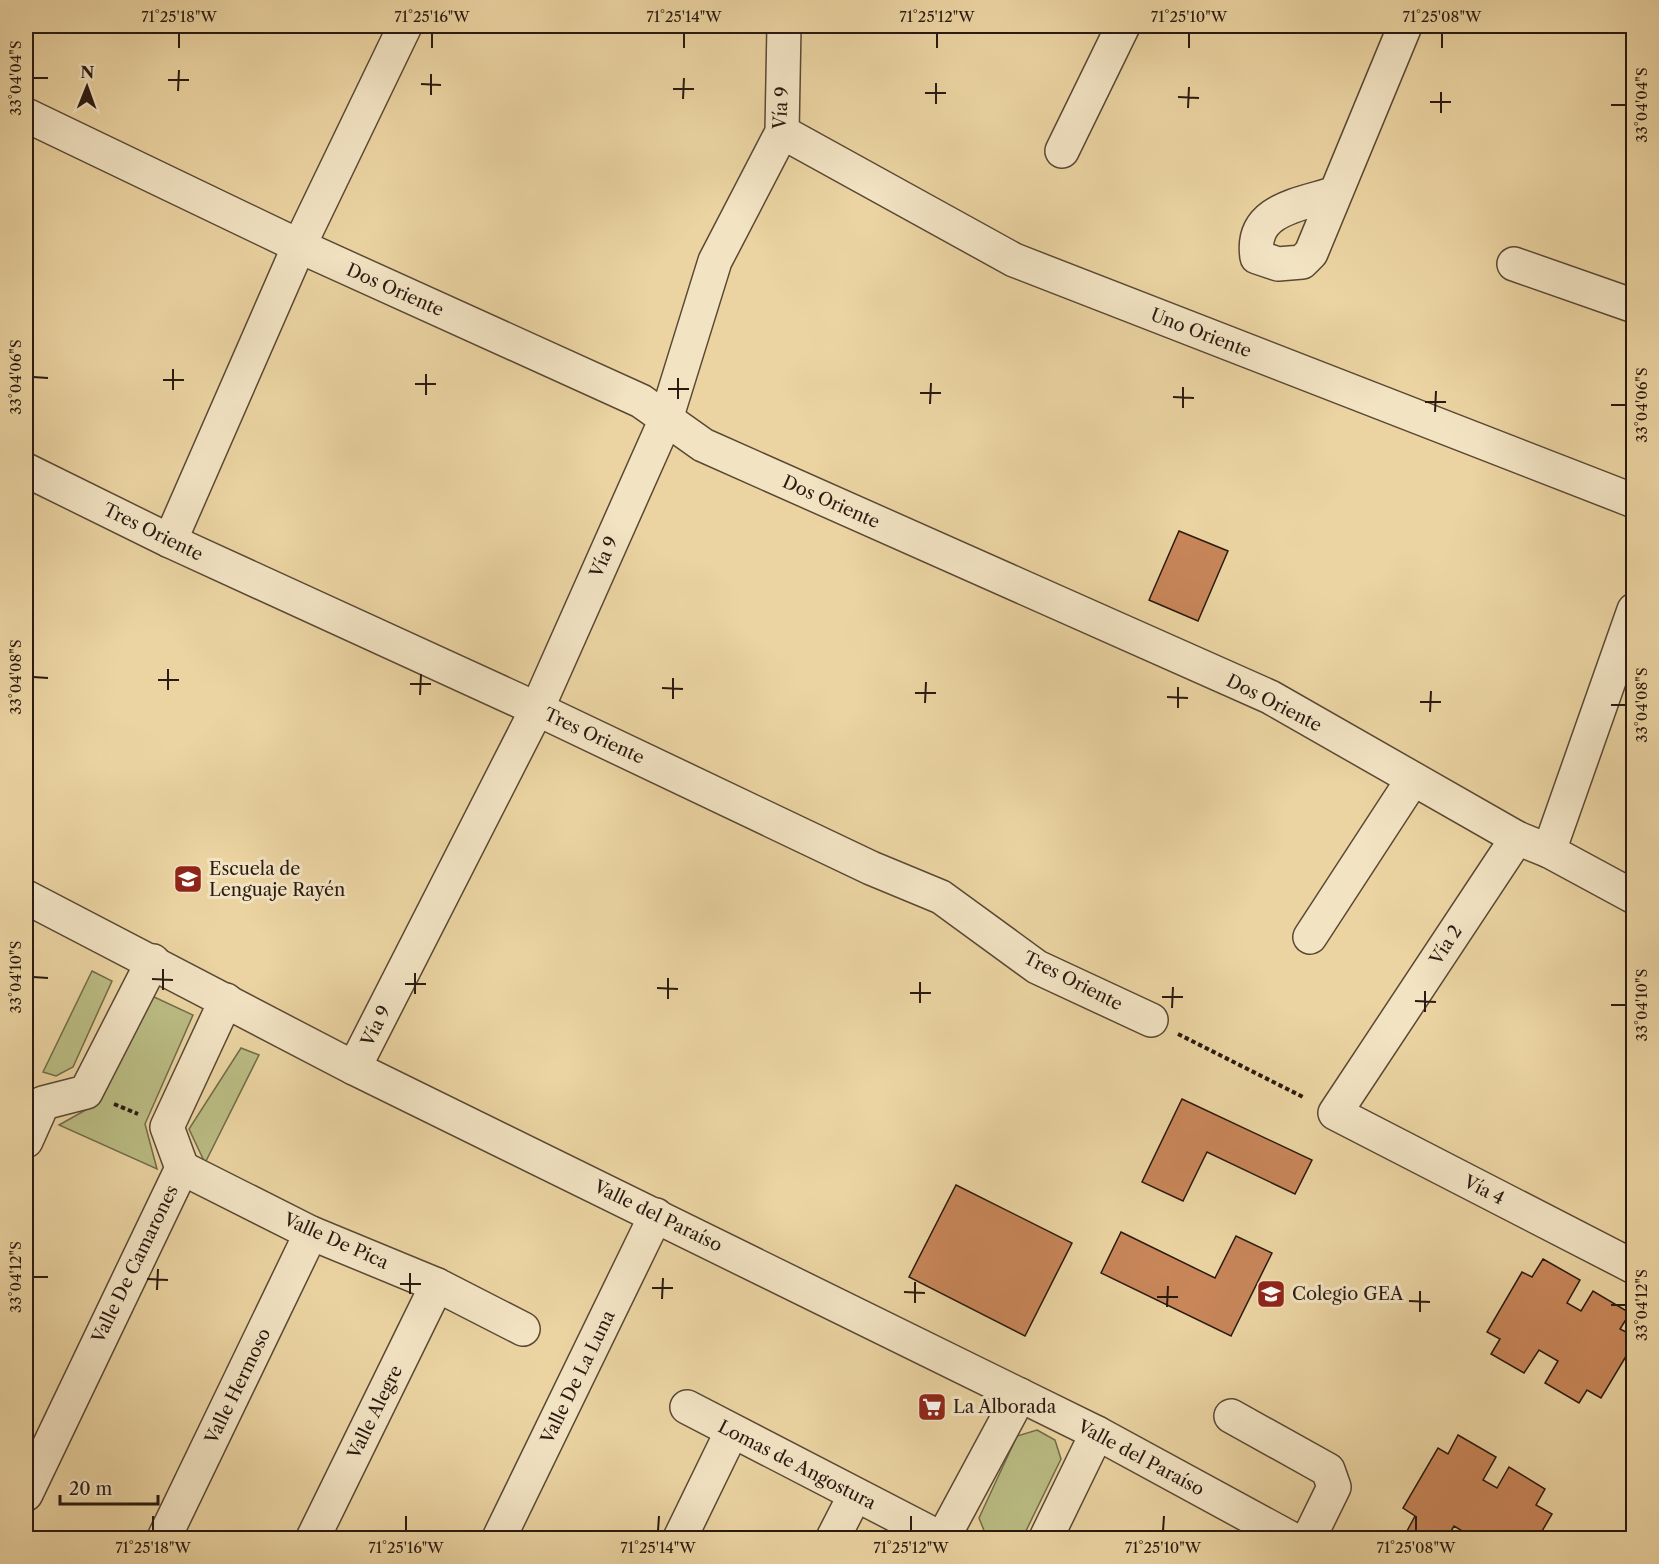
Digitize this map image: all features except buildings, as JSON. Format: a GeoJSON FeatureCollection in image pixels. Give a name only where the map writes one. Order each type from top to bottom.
{"type":"FeatureCollection","features":[{"type":"Feature","properties":{"kind":"street"},"geometry":{"type":"LineString","coordinates":[[170,540],[299,246],[405,26]]}},
{"type":"Feature","properties":{"kind":"street","name":"Vía 9"},"geometry":{"type":"LineString","coordinates":[[354,1068],[537,709],[666,419],[715,261],[783,132],[784,26]]}},
{"type":"Feature","properties":{"kind":"street"},"geometry":{"type":"LineString","coordinates":[[1062,151],[1123,26]]}},
{"type":"Feature","properties":{"kind":"street"},"geometry":{"type":"LineString","coordinates":[[1333,194],[1405,26]]}},
{"type":"Feature","properties":{"kind":"street","name":"Dos Oriente"},"geometry":{"type":"LineString","coordinates":[[26,115],[299,246],[641,401],[703,445],[1270,697],[1517,838],[1550,851],[1634,897]]}},
{"type":"Feature","properties":{"kind":"street","name":"Uno Oriente"},"geometry":{"type":"LineString","coordinates":[[783,132],[1014,261],[1634,501]]}},
{"type":"Feature","properties":{"kind":"street"},"geometry":{"type":"LineString","coordinates":[[1514,264],[1634,306]]}},
{"type":"Feature","properties":{"kind":"street","name":"Tres Oriente"},"geometry":{"type":"LineString","coordinates":[[26,470],[170,540],[537,709],[871,868],[941,897],[1036,967],[1151,1020]]}},
{"type":"Feature","properties":{"kind":"street"},"geometry":{"type":"LineString","coordinates":[[1550,851],[1634,610]]}},
{"type":"Feature","properties":{"kind":"street"},"geometry":{"type":"LineString","coordinates":[[1310,937],[1413,779]]}},
{"type":"Feature","properties":{"kind":"street","name":"Vía 2"},"geometry":{"type":"LineString","coordinates":[[1335,1113],[1517,838]]}},
{"type":"Feature","properties":{"kind":"street","name":"Valle del Paraíso"},"geometry":{"type":"LineString","coordinates":[[26,897],[153,961],[354,1068],[1097,1433],[1290,1539]]}},
{"type":"Feature","properties":{"kind":"street"},"geometry":{"type":"LineString","coordinates":[[26,1141],[34,1098],[86,1092],[153,961]]}},
{"type":"Feature","properties":{"kind":"street"},"geometry":{"type":"LineString","coordinates":[[167,1127],[225,1000]]}},
{"type":"Feature","properties":{"kind":"street","name":"Vía 4"},"geometry":{"type":"LineString","coordinates":[[1335,1113],[1634,1267]]}},
{"type":"Feature","properties":{"kind":"street","name":"Valle De Camarones"},"geometry":{"type":"LineString","coordinates":[[26,1494],[182,1168],[167,1127]]}},
{"type":"Feature","properties":{"kind":"street","name":"Valle De Pica"},"geometry":{"type":"LineString","coordinates":[[182,1168],[311,1233],[437,1285],[523,1329]]}},
{"type":"Feature","properties":{"kind":"street","name":"Valle De La Luna"},"geometry":{"type":"LineString","coordinates":[[499,1539],[656,1215]]}},
{"type":"Feature","properties":{"kind":"street","name":"Valle Hermoso"},"geometry":{"type":"LineString","coordinates":[[164,1539],[311,1233]]}},
{"type":"Feature","properties":{"kind":"street","name":"Valle Alegre"},"geometry":{"type":"LineString","coordinates":[[313,1539],[437,1285]]}},
{"type":"Feature","properties":{"kind":"street"},"geometry":{"type":"LineString","coordinates":[[942,1539],[1020,1395]]}},
{"type":"Feature","properties":{"kind":"street","name":"Lomas de Angostura"},"geometry":{"type":"LineString","coordinates":[[687,1407],[942,1539]]}},
{"type":"Feature","properties":{"kind":"street"},"geometry":{"type":"LineString","coordinates":[[1231,1416],[1328,1470],[1334,1487],[1309,1539]]}},
{"type":"Feature","properties":{"kind":"street"},"geometry":{"type":"LineString","coordinates":[[680,1539],[732,1431]]}},
{"type":"Feature","properties":{"kind":"street"},"geometry":{"type":"LineString","coordinates":[[1046,1539],[1097,1433]]}},
{"type":"Feature","properties":{"kind":"street"},"geometry":{"type":"LineString","coordinates":[[833,1539],[855,1494]]}},
{"type":"Feature","properties":{"kind":"path"},"geometry":{"type":"LineString","coordinates":[[1151,1020],[1335,1113]]}},
{"type":"Feature","properties":{"kind":"path"},"geometry":{"type":"LineString","coordinates":[[86,1092],[167,1127]]}},
{"type":"Feature","properties":{"kind":"green space"},"geometry":{"type":"Polygon","coordinates":[[[92,971],[112,981],[73,1067],[56,1076],[43,1072],[92,971]]]}},
{"type":"Feature","properties":{"kind":"green space"},"geometry":{"type":"Polygon","coordinates":[[[152,996],[193,1015],[145,1124],[157,1169],[59,1125],[100,1102],[152,996]]]}},
{"type":"Feature","properties":{"kind":"green space"},"geometry":{"type":"Polygon","coordinates":[[[241,1048],[259,1055],[205,1163],[189,1129],[241,1048]]]}},
{"type":"Feature","properties":{"kind":"green space"},"geometry":{"type":"Polygon","coordinates":[[[1037,1430],[1055,1440],[1061,1459],[1023,1537],[987,1538],[979,1518],[1017,1436],[1037,1430]]]}},
{"type":"Feature","properties":{"kind":"place","name":"Escuela de Lenguaje Rayén"},"geometry":{"type":"Point","coordinates":[188,879]}},
{"type":"Feature","properties":{"kind":"place","name":"Colegio GEA"},"geometry":{"type":"Point","coordinates":[1271,1294]}},
{"type":"Feature","properties":{"kind":"place","name":"La Alborada"},"geometry":{"type":"Point","coordinates":[932,1407]}}]}
